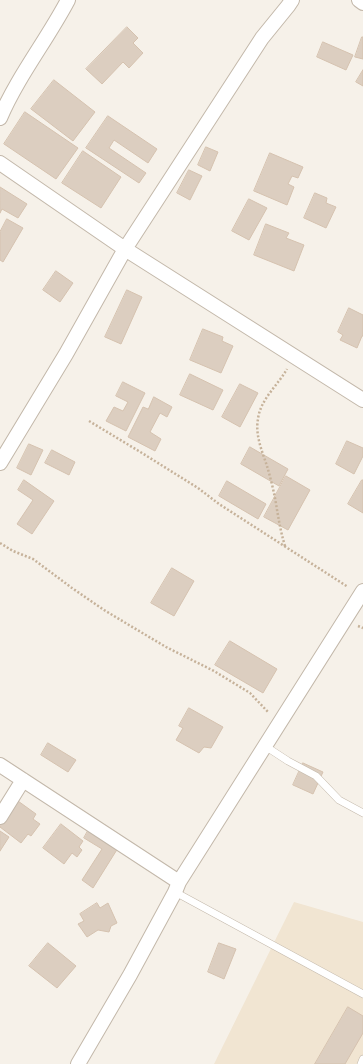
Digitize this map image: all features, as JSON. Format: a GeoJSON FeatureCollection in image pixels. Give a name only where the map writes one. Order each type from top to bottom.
{"type":"FeatureCollection","features":[{"type":"Feature","properties":{"kind":"street"},"geometry":{"type":"LineString","coordinates":[[0,118],[17,84],[54,26],[68,0]]}},
{"type":"Feature","properties":{"kind":"street"},"geometry":{"type":"LineString","coordinates":[[0,462],[66,354],[125,249],[262,38],[292,0]]}},
{"type":"Feature","properties":{"kind":"street"},"geometry":{"type":"LineString","coordinates":[[359,0],[363,3]]}},
{"type":"Feature","properties":{"kind":"street"},"geometry":{"type":"LineString","coordinates":[[0,163],[125,249],[363,400]]}},
{"type":"Feature","properties":{"kind":"street"},"geometry":{"type":"LineString","coordinates":[[78,1064],[126,981],[177,887],[362,593]]}},
{"type":"Feature","properties":{"kind":"street"},"geometry":{"type":"LineString","coordinates":[[0,765],[177,887]]}},
{"type":"Feature","properties":{"kind":"street"},"geometry":{"type":"LineString","coordinates":[[0,817],[23,780]]}},
{"type":"Feature","properties":{"kind":"lane"},"geometry":{"type":"LineString","coordinates":[[265,746],[288,761],[316,776],[339,800],[363,813]]}},
{"type":"Feature","properties":{"kind":"lane"},"geometry":{"type":"LineString","coordinates":[[177,887],[363,994]]}},
{"type":"Feature","properties":{"kind":"lane"},"geometry":{"type":"LineString","coordinates":[[361,1064],[363,1059]]}},
{"type":"Feature","properties":{"kind":"path"},"geometry":{"type":"LineString","coordinates":[[285,547],[280,530],[275,498],[258,438],[257,429],[261,409],[267,398],[284,376],[294,357]]}},
{"type":"Feature","properties":{"kind":"path"},"geometry":{"type":"LineString","coordinates":[[88,421],[198,488],[219,504],[285,547],[362,593]]}},
{"type":"Feature","properties":{"kind":"path"},"geometry":{"type":"LineString","coordinates":[[0,543],[13,551],[34,560],[104,610],[135,629],[166,647],[214,671],[250,693],[266,709],[278,725]]}},
{"type":"Feature","properties":{"kind":"shaded area"},"geometry":{"type":"Polygon","coordinates":[[[294,902],[363,922],[363,1064],[214,1064],[294,902]]]}},
{"type":"Feature","properties":{"kind":"building"},"geometry":{"type":"Polygon","coordinates":[[[127,27],[138,38],[133,43],[143,53],[129,68],[123,62],[102,84],[86,69],[127,27]]]}},
{"type":"Feature","properties":{"kind":"building"},"geometry":{"type":"Polygon","coordinates":[[[363,37],[363,59],[355,57],[363,37]]]}},
{"type":"Feature","properties":{"kind":"building"},"geometry":{"type":"Polygon","coordinates":[[[323,42],[353,55],[346,70],[317,57],[323,42]]]}},
{"type":"Feature","properties":{"kind":"building"},"geometry":{"type":"Polygon","coordinates":[[[363,70],[363,86],[356,82],[363,70]]]}},
{"type":"Feature","properties":{"kind":"building"},"geometry":{"type":"Polygon","coordinates":[[[54,80],[95,112],[73,141],[31,109],[54,80]]]}},
{"type":"Feature","properties":{"kind":"building"},"geometry":{"type":"Polygon","coordinates":[[[25,112],[78,148],[56,179],[4,144],[25,112]]]}},
{"type":"Feature","properties":{"kind":"building"},"geometry":{"type":"Polygon","coordinates":[[[108,116],[157,149],[148,163],[114,140],[109,148],[146,173],[139,183],[86,148],[108,116]]]}},
{"type":"Feature","properties":{"kind":"building"},"geometry":{"type":"Polygon","coordinates":[[[206,147],[218,152],[210,171],[198,165],[206,147]]]}},
{"type":"Feature","properties":{"kind":"building"},"geometry":{"type":"Polygon","coordinates":[[[83,151],[121,177],[101,208],[62,183],[83,151]]]}},
{"type":"Feature","properties":{"kind":"building"},"geometry":{"type":"Polygon","coordinates":[[[270,153],[303,167],[298,178],[292,176],[288,184],[294,187],[287,205],[254,191],[270,153]]]}},
{"type":"Feature","properties":{"kind":"building"},"geometry":{"type":"Polygon","coordinates":[[[189,170],[202,176],[190,200],[177,193],[189,170]]]}},
{"type":"Feature","properties":{"kind":"building"},"geometry":{"type":"Polygon","coordinates":[[[0,187],[27,204],[18,218],[2,209],[0,213],[0,187]]]}},
{"type":"Feature","properties":{"kind":"building"},"geometry":{"type":"Polygon","coordinates":[[[315,193],[327,198],[326,203],[336,207],[326,228],[304,218],[315,193]]]}},
{"type":"Feature","properties":{"kind":"building"},"geometry":{"type":"Polygon","coordinates":[[[249,199],[267,208],[249,240],[232,231],[249,199]]]}},
{"type":"Feature","properties":{"kind":"building"},"geometry":{"type":"Polygon","coordinates":[[[7,219],[23,228],[3,262],[0,260],[0,232],[7,219]]]}},
{"type":"Feature","properties":{"kind":"building"},"geometry":{"type":"Polygon","coordinates":[[[266,224],[289,233],[286,238],[304,245],[294,271],[254,255],[266,224]]]}},
{"type":"Feature","properties":{"kind":"building"},"geometry":{"type":"Polygon","coordinates":[[[56,271],[73,283],[60,302],[43,290],[56,271]]]}},
{"type":"Feature","properties":{"kind":"building"},"geometry":{"type":"Polygon","coordinates":[[[127,290],[142,297],[121,344],[105,337],[127,290]]]}},
{"type":"Feature","properties":{"kind":"building"},"geometry":{"type":"Polygon","coordinates":[[[349,308],[363,315],[363,336],[357,348],[340,340],[343,335],[338,332],[349,308]]]}},
{"type":"Feature","properties":{"kind":"building"},"geometry":{"type":"Polygon","coordinates":[[[203,329],[223,337],[222,341],[233,346],[221,373],[190,360],[203,329]]]}},
{"type":"Feature","properties":{"kind":"building"},"geometry":{"type":"Polygon","coordinates":[[[190,374],[223,390],[213,410],[180,395],[190,374]]]}},
{"type":"Feature","properties":{"kind":"building"},"geometry":{"type":"Polygon","coordinates":[[[123,382],[145,393],[126,431],[106,421],[114,407],[123,411],[128,402],[116,396],[123,382]]]}},
{"type":"Feature","properties":{"kind":"building"},"geometry":{"type":"Polygon","coordinates":[[[240,384],[258,393],[240,427],[222,417],[240,384]]]}},
{"type":"Feature","properties":{"kind":"building"},"geometry":{"type":"Polygon","coordinates":[[[154,397],[172,407],[167,417],[160,413],[150,432],[161,439],[155,451],[128,437],[143,407],[148,409],[154,397]]]}},
{"type":"Feature","properties":{"kind":"building"},"geometry":{"type":"Polygon","coordinates":[[[347,441],[363,448],[363,456],[354,474],[336,464],[347,441]]]}},
{"type":"Feature","properties":{"kind":"building"},"geometry":{"type":"Polygon","coordinates":[[[29,444],[43,450],[31,475],[17,468],[29,444]]]}},
{"type":"Feature","properties":{"kind":"building"},"geometry":{"type":"Polygon","coordinates":[[[250,447],[288,469],[279,486],[241,464],[250,447]]]}},
{"type":"Feature","properties":{"kind":"building"},"geometry":{"type":"Polygon","coordinates":[[[52,450],[75,462],[69,475],[45,463],[52,450]]]}},
{"type":"Feature","properties":{"kind":"building"},"geometry":{"type":"Polygon","coordinates":[[[286,476],[310,490],[288,530],[264,517],[286,476]]]}},
{"type":"Feature","properties":{"kind":"building"},"geometry":{"type":"Polygon","coordinates":[[[24,480],[54,501],[32,534],[17,524],[33,500],[18,490],[24,480]]]}},
{"type":"Feature","properties":{"kind":"building"},"geometry":{"type":"Polygon","coordinates":[[[363,480],[363,513],[348,504],[363,480]]]}},
{"type":"Feature","properties":{"kind":"building"},"geometry":{"type":"Polygon","coordinates":[[[227,481],[266,504],[258,519],[219,496],[227,481]]]}},
{"type":"Feature","properties":{"kind":"building"},"geometry":{"type":"Polygon","coordinates":[[[172,568],[194,581],[174,616],[151,603],[172,568]]]}},
{"type":"Feature","properties":{"kind":"building"},"geometry":{"type":"Polygon","coordinates":[[[230,641],[277,669],[263,693],[215,665],[230,641]]]}},
{"type":"Feature","properties":{"kind":"building"},"geometry":{"type":"Polygon","coordinates":[[[189,708],[223,727],[211,748],[204,747],[199,753],[176,740],[183,728],[179,726],[189,708]]]}},
{"type":"Feature","properties":{"kind":"building"},"geometry":{"type":"Polygon","coordinates":[[[48,743],[76,760],[68,772],[41,755],[48,743]]]}},
{"type":"Feature","properties":{"kind":"building"},"geometry":{"type":"Polygon","coordinates":[[[303,763],[323,772],[313,794],[293,785],[303,763]]]}},
{"type":"Feature","properties":{"kind":"building"},"geometry":{"type":"Polygon","coordinates":[[[18,801],[36,814],[33,819],[40,824],[31,836],[28,834],[21,843],[0,827],[18,801]]]}},
{"type":"Feature","properties":{"kind":"building"},"geometry":{"type":"Polygon","coordinates":[[[61,824],[83,841],[79,847],[82,850],[77,857],[72,853],[64,864],[43,848],[61,824]]]}},
{"type":"Feature","properties":{"kind":"building"},"geometry":{"type":"Polygon","coordinates":[[[89,829],[118,848],[93,888],[82,880],[102,849],[84,838],[89,829]]]}},
{"type":"Feature","properties":{"kind":"building"},"geometry":{"type":"Polygon","coordinates":[[[0,831],[9,837],[0,851],[0,831]]]}},
{"type":"Feature","properties":{"kind":"building"},"geometry":{"type":"Polygon","coordinates":[[[97,903],[100,908],[108,903],[117,923],[111,926],[109,932],[98,930],[87,937],[78,924],[84,921],[80,914],[97,903]]]}},
{"type":"Feature","properties":{"kind":"building"},"geometry":{"type":"Polygon","coordinates":[[[48,943],[76,966],[57,988],[29,966],[48,943]]]}},
{"type":"Feature","properties":{"kind":"building"},"geometry":{"type":"Polygon","coordinates":[[[219,943],[236,949],[224,979],[208,972],[219,943]]]}},
{"type":"Feature","properties":{"kind":"building"},"geometry":{"type":"Polygon","coordinates":[[[348,1007],[363,1016],[363,1033],[345,1064],[315,1064],[348,1007]]]}}]}
